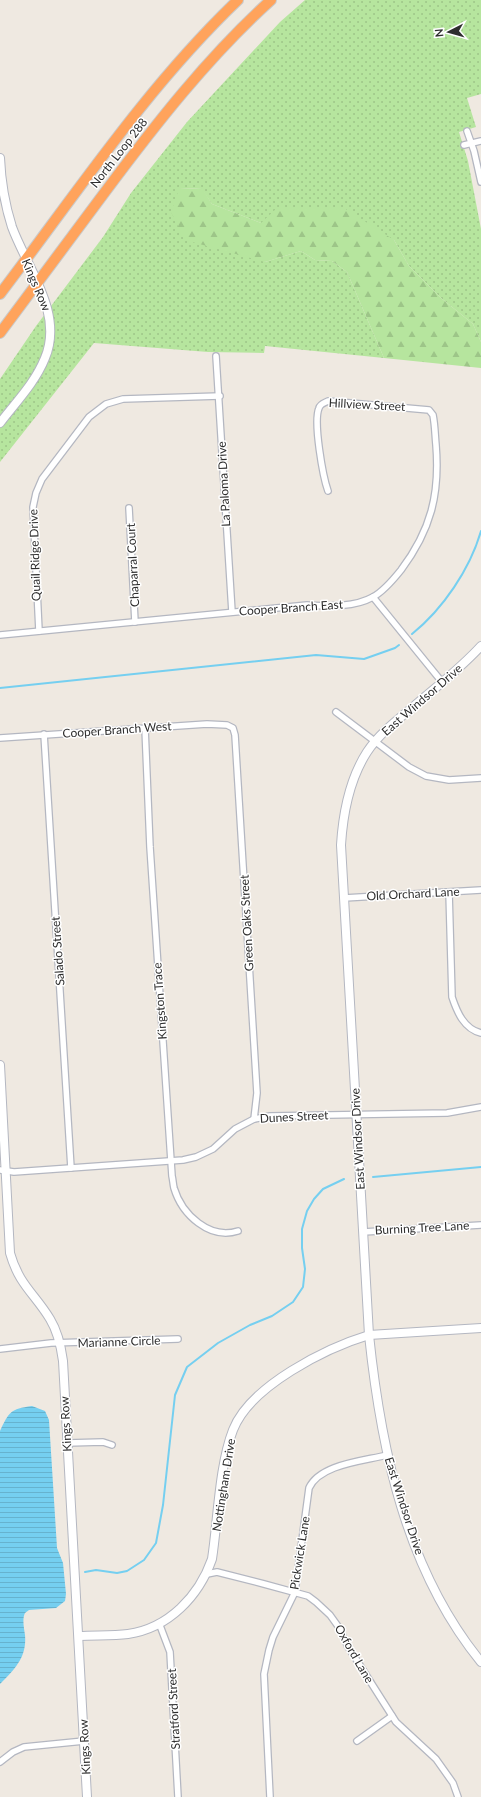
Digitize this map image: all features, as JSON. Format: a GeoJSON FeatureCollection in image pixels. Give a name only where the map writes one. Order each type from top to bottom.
{"type":"FeatureCollection","features":[{"type":"Feature","properties":{"kind":"highway","name":"North Loop 288"},"geometry":{"type":"LineString","coordinates":[[0,294],[124,129],[164,79],[191,48],[238,0]]}},
{"type":"Feature","properties":{"kind":"highway","name":"North Loop 288"},"geometry":{"type":"LineString","coordinates":[[0,333],[132,155],[213,59],[271,0]]}},
{"type":"Feature","properties":{"kind":"street"},"geometry":{"type":"LineString","coordinates":[[467,131],[472,143],[481,182]]}},
{"type":"Feature","properties":{"kind":"street"},"geometry":{"type":"LineString","coordinates":[[464,144],[481,141]]}},
{"type":"Feature","properties":{"kind":"street","name":"Kings Row"},"geometry":{"type":"LineString","coordinates":[[0,158],[6,206],[26,260],[37,283],[51,323],[48,349],[36,376],[0,423]]}},
{"type":"Feature","properties":{"kind":"street","name":"La Paloma Drive"},"geometry":{"type":"LineString","coordinates":[[216,356],[220,396],[232,612]]}},
{"type":"Feature","properties":{"kind":"street","name":"Quail Ridge Drive"},"geometry":{"type":"LineString","coordinates":[[39,631],[33,507],[36,493],[42,479],[57,462],[76,433],[89,417],[111,401],[124,399],[220,396]]}},
{"type":"Feature","properties":{"kind":"street","name":"Hillview Street"},"geometry":{"type":"LineString","coordinates":[[328,491],[321,462],[318,418],[318,409],[322,403],[328,401],[428,410]]}},
{"type":"Feature","properties":{"kind":"street","name":"Cooper Branch East"},"geometry":{"type":"LineString","coordinates":[[0,635],[232,612],[307,606],[339,606],[373,597],[394,579],[413,554],[423,534],[432,510],[437,488],[438,462],[433,415],[428,410]]}},
{"type":"Feature","properties":{"kind":"street","name":"Chaparral Court"},"geometry":{"type":"LineString","coordinates":[[129,508],[136,622]]}},
{"type":"Feature","properties":{"kind":"street"},"geometry":{"type":"LineString","coordinates":[[373,597],[442,682]]}},
{"type":"Feature","properties":{"kind":"street","name":"East Windsor Drive"},"geometry":{"type":"LineString","coordinates":[[481,646],[442,682],[399,717],[367,752],[348,797],[343,818],[341,845],[369,1335],[374,1387],[387,1455],[395,1487],[413,1542],[432,1587],[455,1627],[481,1662]]}},
{"type":"Feature","properties":{"kind":"street"},"geometry":{"type":"LineString","coordinates":[[336,712],[409,767],[426,776],[449,780],[481,778]]}},
{"type":"Feature","properties":{"kind":"street","name":"Cooper Branch West"},"geometry":{"type":"LineString","coordinates":[[0,738],[207,724],[227,725],[233,728]]}},
{"type":"Feature","properties":{"kind":"street","name":"Kingston Trace"},"geometry":{"type":"LineString","coordinates":[[145,728],[150,847],[170,1162],[174,1188],[182,1204],[195,1221],[211,1231],[230,1234],[238,1231]]}},
{"type":"Feature","properties":{"kind":"street","name":"Green Oaks Street"},"geometry":{"type":"LineString","coordinates":[[233,728],[246,904],[257,1093],[254,1119]]}},
{"type":"Feature","properties":{"kind":"street","name":"Salado Street"},"geometry":{"type":"LineString","coordinates":[[44,734],[71,1168]]}},
{"type":"Feature","properties":{"kind":"street","name":"Old Orchard Lane"},"geometry":{"type":"LineString","coordinates":[[344,898],[481,890]]}},
{"type":"Feature","properties":{"kind":"street"},"geometry":{"type":"LineString","coordinates":[[449,892],[452,997],[456,1010],[464,1023],[481,1033]]}},
{"type":"Feature","properties":{"kind":"street","name":"Kings Row"},"geometry":{"type":"LineString","coordinates":[[0,1065],[3,1171],[8,1239],[12,1260],[23,1284],[50,1319],[60,1344],[63,1361],[87,1797]]}},
{"type":"Feature","properties":{"kind":"street","name":"Dunes Street"},"geometry":{"type":"LineString","coordinates":[[3,1171],[170,1162],[196,1157],[213,1150],[235,1129],[254,1119],[270,1116],[448,1113],[481,1107]]}},
{"type":"Feature","properties":{"kind":"street","name":"Burning Tree Lane"},"geometry":{"type":"LineString","coordinates":[[363,1232],[481,1225]]}},
{"type":"Feature","properties":{"kind":"street","name":"Nottingham Drive"},"geometry":{"type":"LineString","coordinates":[[79,1636],[128,1634],[159,1623],[172,1616],[192,1597],[207,1574],[212,1559],[227,1450],[239,1419],[255,1398],[271,1384],[351,1340],[369,1335],[481,1328]]}},
{"type":"Feature","properties":{"kind":"street","name":"Marianne Circle"},"geometry":{"type":"LineString","coordinates":[[0,1349],[60,1344],[178,1339]]}},
{"type":"Feature","properties":{"kind":"street"},"geometry":{"type":"LineString","coordinates":[[67,1443],[103,1442],[112,1445]]}},
{"type":"Feature","properties":{"kind":"street","name":"Pickwick Lane"},"geometry":{"type":"LineString","coordinates":[[270,1797],[264,1674],[273,1637],[295,1592],[309,1488],[312,1481],[321,1474],[358,1460],[387,1455]]}},
{"type":"Feature","properties":{"kind":"street","name":"Oxford Lane"},"geometry":{"type":"LineString","coordinates":[[207,1574],[217,1572],[308,1596],[330,1615],[392,1716],[407,1734],[436,1759],[453,1783],[458,1797]]}},
{"type":"Feature","properties":{"kind":"street","name":"Stratford Street"},"geometry":{"type":"LineString","coordinates":[[159,1623],[170,1652],[178,1797]]}},
{"type":"Feature","properties":{"kind":"street"},"geometry":{"type":"LineString","coordinates":[[357,1741],[392,1716]]}},
{"type":"Feature","properties":{"kind":"street"},"geometry":{"type":"LineString","coordinates":[[0,1762],[13,1752],[24,1747],[84,1741]]}},
{"type":"Feature","properties":{"kind":"green space"},"geometry":{"type":"Polygon","coordinates":[[[305,0],[481,0],[481,94],[467,98],[476,127],[459,132],[468,161],[481,229],[481,342],[473,324],[441,298],[409,266],[394,240],[261,223],[212,204],[201,188],[180,189],[265,262],[301,251],[315,260],[332,261],[347,272],[384,358],[265,346],[264,353],[208,352],[94,343],[0,462],[0,379],[36,326],[103,237],[131,193],[187,122],[280,22],[305,0]]]}},
{"type":"Feature","properties":{"kind":"green space"},"geometry":{"type":"Polygon","coordinates":[[[202,188],[212,204],[261,223],[278,207],[344,208],[394,240],[409,266],[441,298],[473,324],[481,342],[481,368],[384,358],[347,272],[332,261],[315,260],[301,251],[265,262],[185,240],[171,212],[179,189],[202,188]]]}},
{"type":"Feature","properties":{"kind":"water"},"geometry":{"type":"Polygon","coordinates":[[[32,1406],[45,1411],[49,1420],[57,1548],[63,1563],[66,1594],[65,1601],[56,1608],[29,1610],[25,1613],[23,1621],[25,1643],[22,1656],[15,1668],[0,1684],[0,1431],[11,1412],[19,1408],[32,1406]]]}},
{"type":"Feature","properties":{"kind":"waterway"},"geometry":{"type":"LineString","coordinates":[[412,634],[434,613],[463,574],[481,531]]}},
{"type":"Feature","properties":{"kind":"waterway"},"geometry":{"type":"LineString","coordinates":[[0,688],[316,655],[364,659],[395,648],[399,645]]}},
{"type":"Feature","properties":{"kind":"waterway"},"geometry":{"type":"LineString","coordinates":[[373,1177],[481,1167]]}},
{"type":"Feature","properties":{"kind":"waterway"},"geometry":{"type":"LineString","coordinates":[[85,1572],[96,1570],[117,1573],[127,1571],[144,1560],[156,1543],[163,1505],[175,1395],[187,1367],[218,1343],[250,1325],[272,1316],[293,1302],[303,1287],[305,1269],[302,1248],[302,1229],[307,1211],[314,1199],[323,1189],[344,1179]]}}]}
